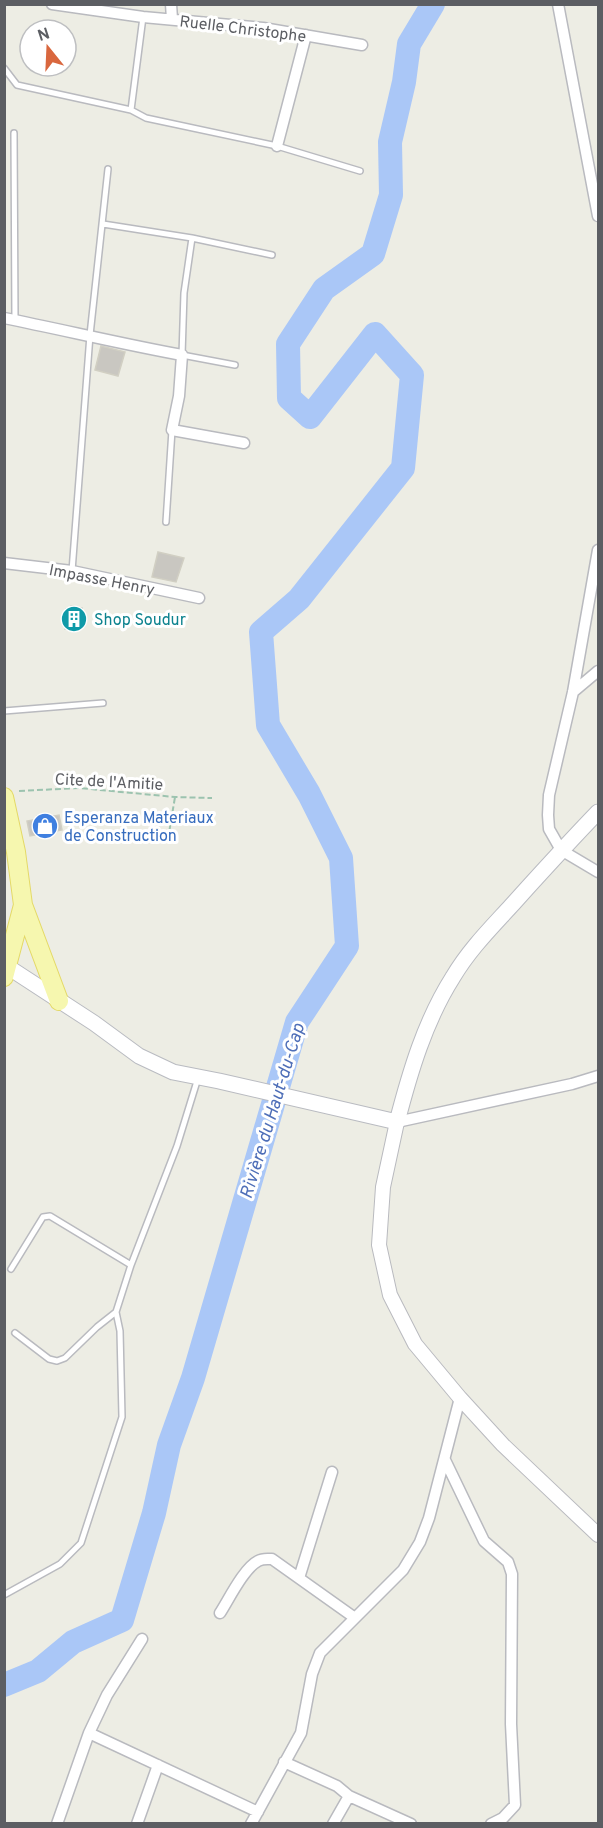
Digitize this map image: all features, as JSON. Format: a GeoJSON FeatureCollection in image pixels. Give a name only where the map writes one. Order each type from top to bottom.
{"type":"FeatureCollection","features":[{"type":"Feature","properties":{"kind":"main road"},"geometry":{"type":"LineString","coordinates":[[10,794],[23,905],[59,1001]]}},
{"type":"Feature","properties":{"kind":"main road"},"geometry":{"type":"LineString","coordinates":[[23,905],[6,970],[94,1023],[139,1056],[173,1072],[397,1122],[411,1070],[436,1008],[452,978],[470,951],[598,812]]}},
{"type":"Feature","properties":{"kind":"street","name":"Ruelle Christophe"},"geometry":{"type":"LineString","coordinates":[[52,4],[143,17],[263,28],[362,45]]}},
{"type":"Feature","properties":{"kind":"street"},"geometry":{"type":"LineString","coordinates":[[171,4],[172,19]]}},
{"type":"Feature","properties":{"kind":"street"},"geometry":{"type":"LineString","coordinates":[[558,4],[598,216]]}},
{"type":"Feature","properties":{"kind":"street"},"geometry":{"type":"LineString","coordinates":[[277,146],[306,35]]}},
{"type":"Feature","properties":{"kind":"street"},"geometry":{"type":"LineString","coordinates":[[10,319],[182,355],[179,396],[172,430],[244,443]]}},
{"type":"Feature","properties":{"kind":"street"},"geometry":{"type":"LineString","coordinates":[[598,550],[573,692],[549,795],[548,815],[549,828],[561,850],[598,872]]}},
{"type":"Feature","properties":{"kind":"street","name":"Impasse Henry"},"geometry":{"type":"LineString","coordinates":[[4,563],[72,571],[199,598]]}},
{"type":"Feature","properties":{"kind":"street"},"geometry":{"type":"LineString","coordinates":[[573,692],[598,671]]}},
{"type":"Feature","properties":{"kind":"street"},"geometry":{"type":"LineString","coordinates":[[598,1076],[572,1084],[397,1122],[383,1187],[379,1245],[390,1295],[415,1344],[503,1445],[598,1534]]}},
{"type":"Feature","properties":{"kind":"street"},"geometry":{"type":"LineString","coordinates":[[251,1824],[301,1733],[312,1674],[320,1653],[403,1570],[420,1542],[429,1518],[460,1398]]}},
{"type":"Feature","properties":{"kind":"street"},"geometry":{"type":"LineString","coordinates":[[445,1460],[484,1541],[508,1562],[512,1574],[511,1724],[515,1805],[503,1818],[491,1824]]}},
{"type":"Feature","properties":{"kind":"street"},"geometry":{"type":"LineString","coordinates":[[299,1578],[332,1472]]}},
{"type":"Feature","properties":{"kind":"street"},"geometry":{"type":"LineString","coordinates":[[220,1613],[247,1570],[255,1562],[264,1558],[272,1559],[355,1618]]}},
{"type":"Feature","properties":{"kind":"street"},"geometry":{"type":"LineString","coordinates":[[57,1824],[90,1733],[107,1695],[142,1639]]}},
{"type":"Feature","properties":{"kind":"street"},"geometry":{"type":"LineString","coordinates":[[90,1733],[258,1812]]}},
{"type":"Feature","properties":{"kind":"street"},"geometry":{"type":"LineString","coordinates":[[284,1762],[337,1786],[349,1796],[411,1824]]}},
{"type":"Feature","properties":{"kind":"street"},"geometry":{"type":"LineString","coordinates":[[137,1824],[158,1765]]}},
{"type":"Feature","properties":{"kind":"street"},"geometry":{"type":"LineString","coordinates":[[333,1824],[349,1796]]}},
{"type":"Feature","properties":{"kind":"lane"},"geometry":{"type":"LineString","coordinates":[[131,111],[143,17]]}},
{"type":"Feature","properties":{"kind":"lane"},"geometry":{"type":"LineString","coordinates":[[4,68],[17,86],[131,111],[146,118],[277,146],[360,171]]}},
{"type":"Feature","properties":{"kind":"lane"},"geometry":{"type":"LineString","coordinates":[[10,319],[14,133]]}},
{"type":"Feature","properties":{"kind":"lane"},"geometry":{"type":"LineString","coordinates":[[72,571],[90,335],[108,170]]}},
{"type":"Feature","properties":{"kind":"lane"},"geometry":{"type":"LineString","coordinates":[[103,224],[192,238],[272,255]]}},
{"type":"Feature","properties":{"kind":"lane"},"geometry":{"type":"LineString","coordinates":[[192,238],[184,293],[182,355],[235,365]]}},
{"type":"Feature","properties":{"kind":"lane"},"geometry":{"type":"LineString","coordinates":[[166,522],[172,430]]}},
{"type":"Feature","properties":{"kind":"lane"},"geometry":{"type":"LineString","coordinates":[[4,711],[103,703]]}},
{"type":"Feature","properties":{"kind":"lane"},"geometry":{"type":"LineString","coordinates":[[4,1595],[60,1564],[81,1543],[122,1417],[120,1331],[116,1312],[131,1265],[177,1146],[198,1077]]}},
{"type":"Feature","properties":{"kind":"lane"},"geometry":{"type":"LineString","coordinates":[[11,1269],[43,1217],[47,1216],[131,1265]]}},
{"type":"Feature","properties":{"kind":"lane"},"geometry":{"type":"LineString","coordinates":[[15,1333],[49,1359],[57,1360],[65,1358],[116,1312]]}},
{"type":"Feature","properties":{"kind":"path","name":"Cite de l'Amitie"},"geometry":{"type":"LineString","coordinates":[[10,794],[79,788],[212,798]]}},
{"type":"Feature","properties":{"kind":"path","name":"Cite de l'Amitie"},"geometry":{"type":"LineString","coordinates":[[168,839],[176,797]]}},
{"type":"Feature","properties":{"kind":"building"},"geometry":{"type":"Polygon","coordinates":[[[101,346],[125,352],[118,376],[95,370],[101,346]]]}},
{"type":"Feature","properties":{"kind":"building"},"geometry":{"type":"Polygon","coordinates":[[[158,552],[184,558],[176,582],[152,577],[158,552]]]}},
{"type":"Feature","properties":{"kind":"building","name":"Shop Soudur"},"geometry":{"type":"Polygon","coordinates":[[[71,606],[82,608],[76,631],[65,629],[71,606]]]}},
{"type":"Feature","properties":{"kind":"building"},"geometry":{"type":"Polygon","coordinates":[[[59,815],[62,830],[30,836],[27,821],[59,815]]]}},
{"type":"Feature","properties":{"kind":"waterway","name":"Rivière du Haut-du-Cap"},"geometry":{"type":"LineString","coordinates":[[4,1685],[38,1671],[73,1642],[122,1620],[154,1513],[169,1445],[193,1378],[297,1022],[347,946],[341,858],[309,794],[268,725],[261,632],[299,599],[403,468],[412,375],[375,334],[310,417],[289,398],[288,344],[324,289],[373,254],[391,195],[390,142],[404,82],[409,44],[433,4]]}},
{"type":"Feature","properties":{"kind":"place","name":"Shop Soudur"},"geometry":{"type":"Point","coordinates":[74,619]}},
{"type":"Feature","properties":{"kind":"place","name":"Esperanza Materiaux de Construction"},"geometry":{"type":"Point","coordinates":[45,826]}}]}
